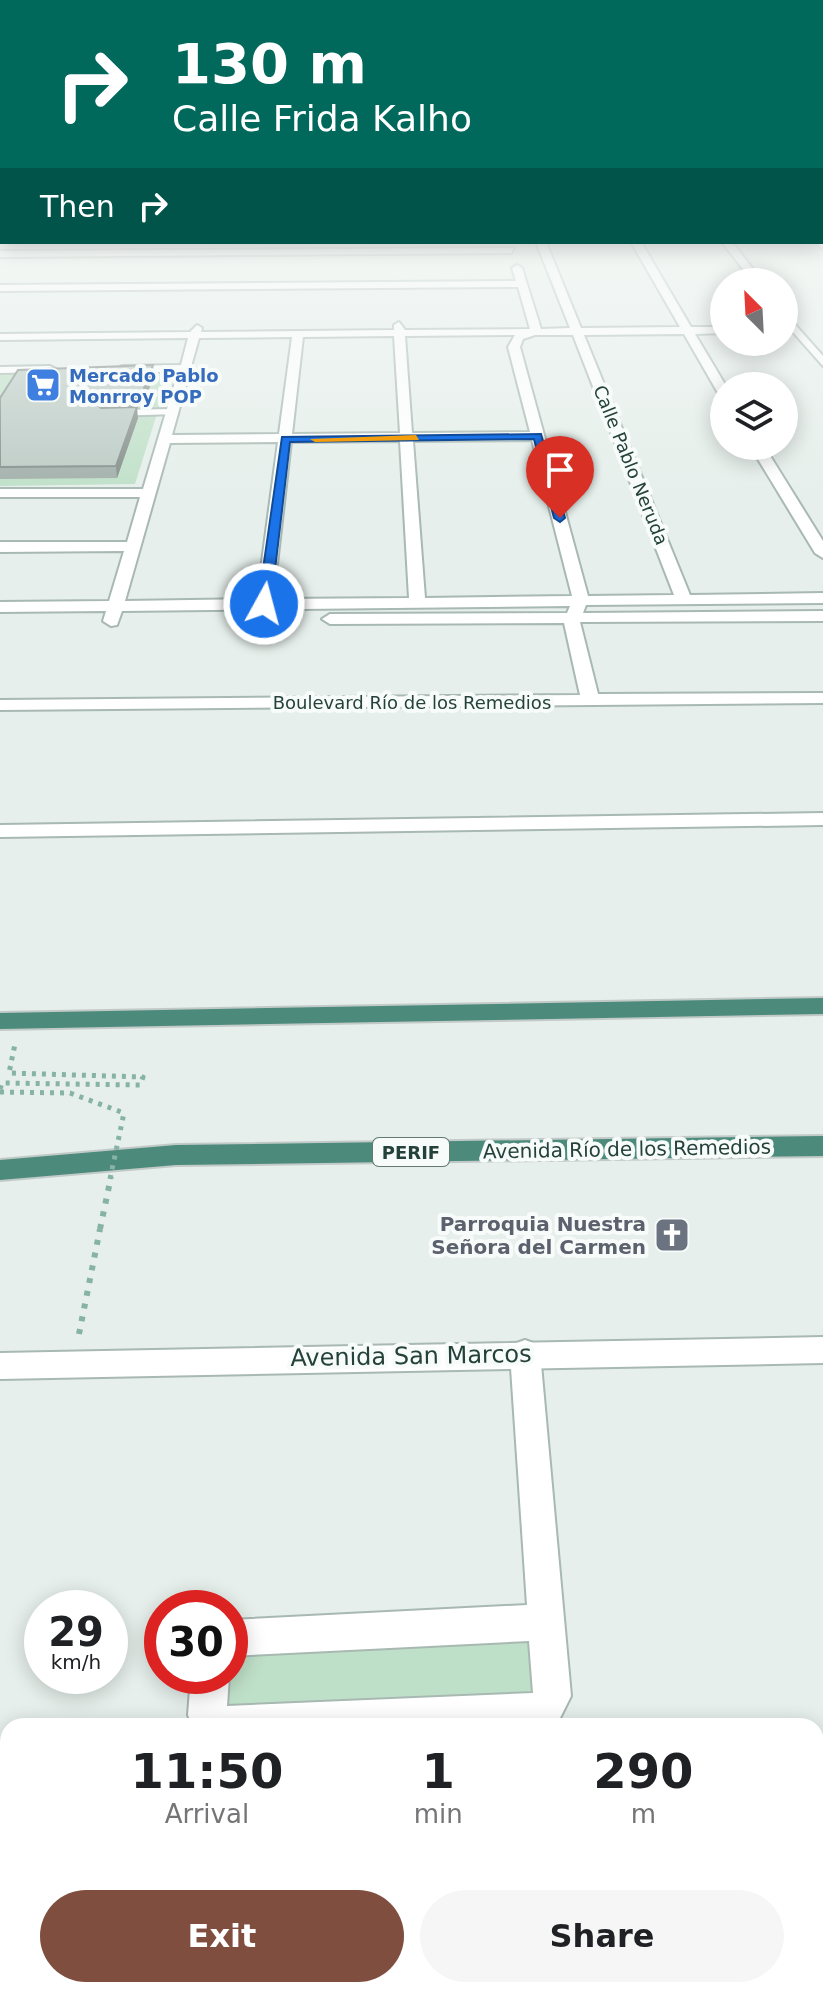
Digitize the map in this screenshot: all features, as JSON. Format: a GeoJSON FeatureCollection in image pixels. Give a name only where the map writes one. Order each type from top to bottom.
{"type":"FeatureCollection","features":[{"type":"Feature","properties":{"kind":"highway"},"geometry":{"type":"LineString","coordinates":[[10,1020],[823,1006]]}},
{"type":"Feature","properties":{"kind":"highway","name":"Avenida Río de los Remedios"},"geometry":{"type":"LineString","coordinates":[[0,1170],[176,1155],[823,1146]]}},
{"type":"Feature","properties":{"kind":"street"},"geometry":{"type":"LineString","coordinates":[[531,315],[535,328]]}},
{"type":"Feature","properties":{"kind":"street","name":"Calle Pablo Neruda"},"geometry":{"type":"LineString","coordinates":[[571,315],[684,599]]}},
{"type":"Feature","properties":{"kind":"street"},"geometry":{"type":"LineString","coordinates":[[677,315],[711,372]]}},
{"type":"Feature","properties":{"kind":"street"},"geometry":{"type":"LineString","coordinates":[[535,328],[519,337],[514,347],[581,600],[571,618],[591,701]]}},
{"type":"Feature","properties":{"kind":"street"},"geometry":{"type":"LineString","coordinates":[[0,337],[400,329],[710,330]]}},
{"type":"Feature","properties":{"kind":"street"},"geometry":{"type":"LineString","coordinates":[[0,330],[298,334],[400,329]]}},
{"type":"Feature","properties":{"kind":"street"},"geometry":{"type":"LineString","coordinates":[[400,329],[404,438],[417,602]]}},
{"type":"Feature","properties":{"kind":"street"},"geometry":{"type":"LineString","coordinates":[[798,329],[809,329]]}},
{"type":"Feature","properties":{"kind":"street"},"geometry":{"type":"LineString","coordinates":[[113,614],[130,546],[174,412],[196,332]]}},
{"type":"Feature","properties":{"kind":"street"},"geometry":{"type":"LineString","coordinates":[[264,604],[298,334]]}},
{"type":"Feature","properties":{"kind":"street"},"geometry":{"type":"LineString","coordinates":[[798,337],[823,363]]}},
{"type":"Feature","properties":{"kind":"street"},"geometry":{"type":"LineString","coordinates":[[109,369],[186,368]]}},
{"type":"Feature","properties":{"kind":"street"},"geometry":{"type":"LineString","coordinates":[[0,370],[62,369]]}},
{"type":"Feature","properties":{"kind":"street"},"geometry":{"type":"LineString","coordinates":[[165,439],[538,436]]}},
{"type":"Feature","properties":{"kind":"street"},"geometry":{"type":"LineString","coordinates":[[766,460],[823,553]]}},
{"type":"Feature","properties":{"kind":"street"},"geometry":{"type":"LineString","coordinates":[[0,493],[148,493]]}},
{"type":"Feature","properties":{"kind":"street"},"geometry":{"type":"LineString","coordinates":[[0,547],[130,546]]}},
{"type":"Feature","properties":{"kind":"street"},"geometry":{"type":"LineString","coordinates":[[0,622],[264,604],[823,598]]}},
{"type":"Feature","properties":{"kind":"street"},"geometry":{"type":"LineString","coordinates":[[0,607],[113,614],[571,618],[823,616]]}},
{"type":"Feature","properties":{"kind":"street","name":"Boulevard Río de los Remedios"},"geometry":{"type":"LineString","coordinates":[[0,705],[823,698]]}},
{"type":"Feature","properties":{"kind":"street"},"geometry":{"type":"LineString","coordinates":[[0,831],[823,819]]}},
{"type":"Feature","properties":{"kind":"street","name":"Avenida San Marcos"},"geometry":{"type":"LineString","coordinates":[[0,1366],[525,1353],[823,1350]]}},
{"type":"Feature","properties":{"kind":"street"},"geometry":{"type":"LineString","coordinates":[[388,1718],[532,1712],[546,1707],[552,1696],[525,1353]]}},
{"type":"Feature","properties":{"kind":"street"},"geometry":{"type":"LineString","coordinates":[[248,1637],[545,1622]]}},
{"type":"Feature","properties":{"kind":"street"},"geometry":{"type":"LineString","coordinates":[[209,1694],[207,1715],[211,1718]]}},
{"type":"Feature","properties":{"kind":"lane"},"geometry":{"type":"LineString","coordinates":[[102,413],[174,412]]}},
{"type":"Feature","properties":{"kind":"path"},"geometry":{"type":"LineString","coordinates":[[10,1020],[9,1073],[143,1077],[140,1085],[2,1083],[0,1090],[70,1093],[124,1113],[74,1362]]}},
{"type":"Feature","properties":{"kind":"green space"},"geometry":{"type":"Polygon","coordinates":[[[170,372],[135,484],[0,486],[0,374],[170,372]]]}},
{"type":"Feature","properties":{"kind":"green space"},"geometry":{"type":"Polygon","coordinates":[[[531,1640],[536,1702],[218,1710],[219,1694],[248,1694],[248,1648],[531,1640]]]}},
{"type":"Feature","properties":{"kind":"building"},"geometry":{"type":"Polygon","coordinates":[[[153,365],[141,396],[100,396],[93,401],[101,408],[137,407],[116,466],[0,467],[0,398],[18,370],[153,365]]]}},
{"type":"Feature","properties":{"kind":"slow traffic"},"geometry":{"type":"LineString","coordinates":[[315,439],[416,438]]}},
{"type":"Feature","properties":{"kind":"place","name":"Mercado Pablo Monrroy POP"},"geometry":{"type":"Point","coordinates":[43,385]}},
{"type":"Feature","properties":{"kind":"place","name":"Parroquia Nuestra Señora del Carmen"},"geometry":{"type":"Point","coordinates":[672,1235]}},
{"type":"Feature","properties":{"kind":"route"},"geometry":{"type":"LineString","coordinates":[[264,604],[285,439],[538,436],[560,518]]}}]}
